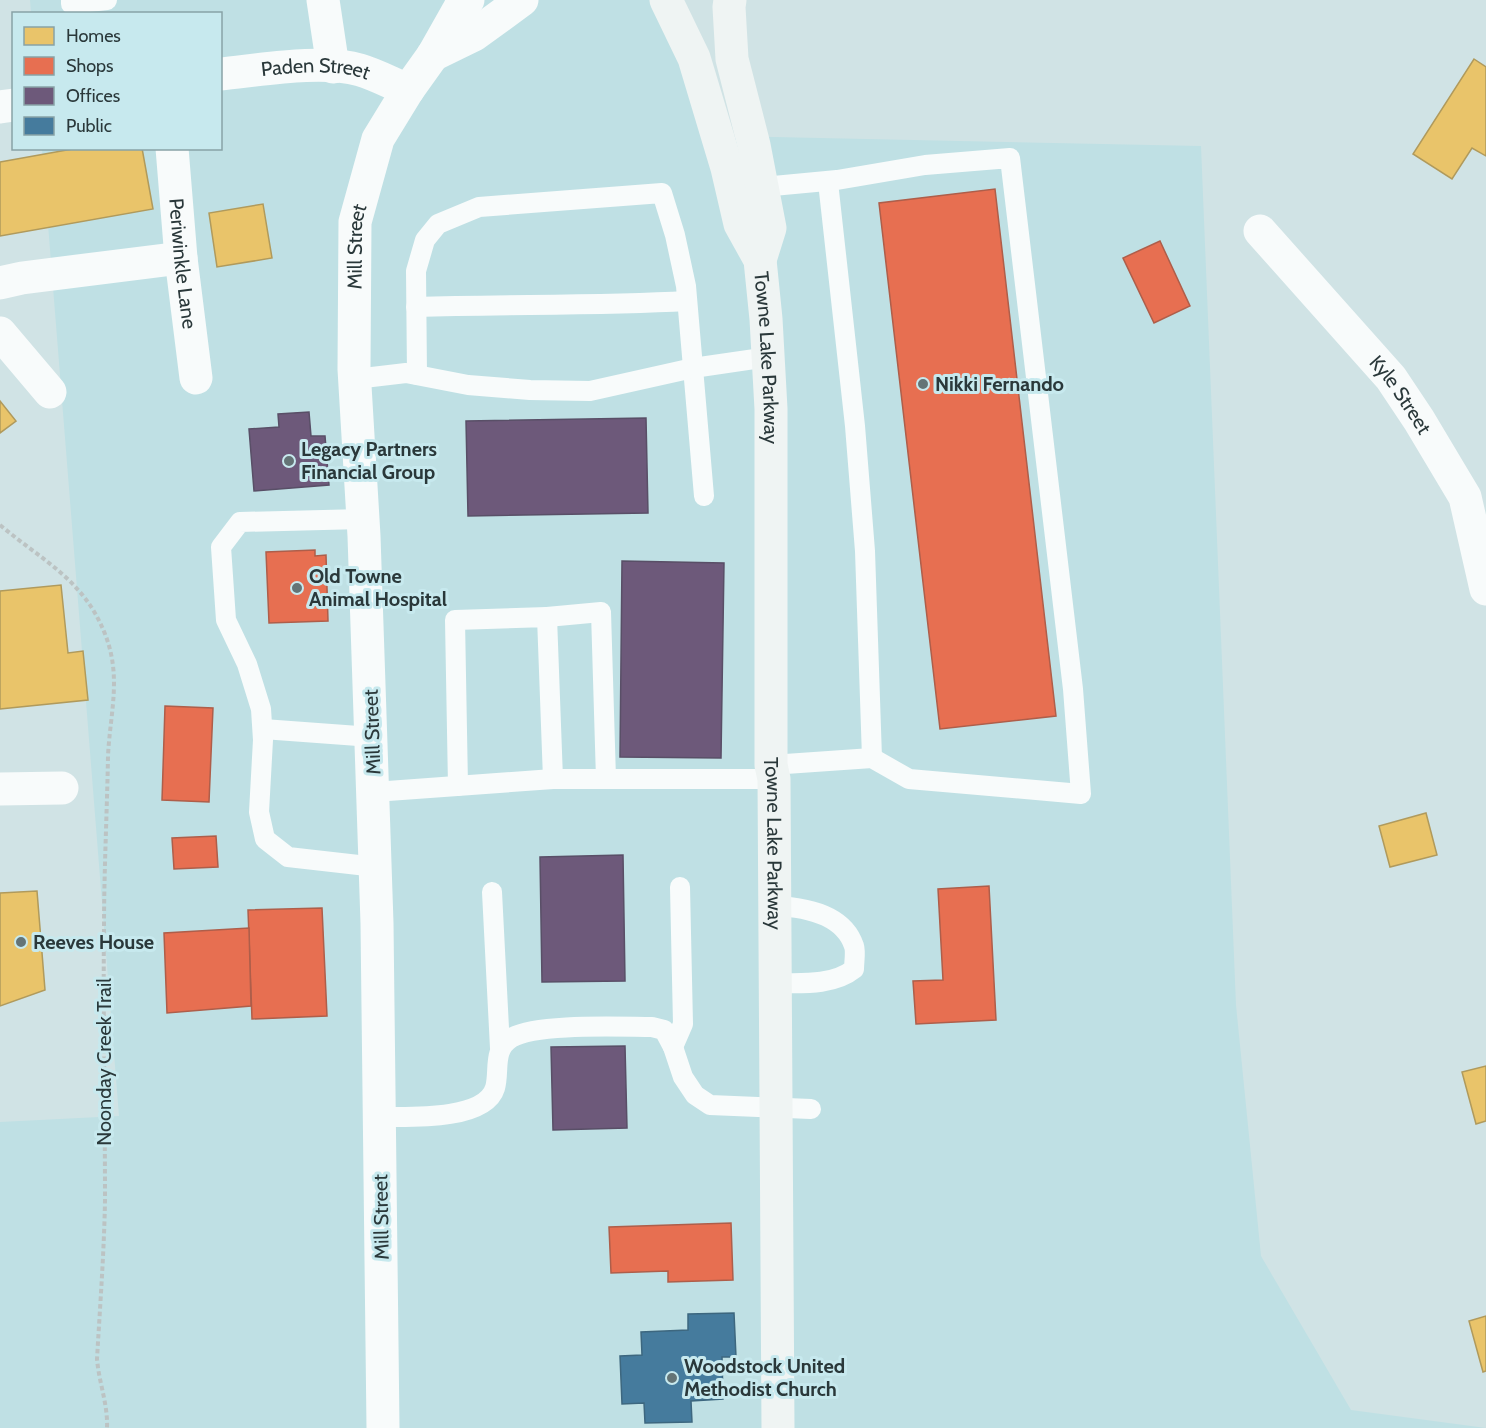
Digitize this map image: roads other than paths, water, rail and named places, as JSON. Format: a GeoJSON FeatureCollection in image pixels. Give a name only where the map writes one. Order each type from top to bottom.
{"type":"FeatureCollection","features":[{"type":"Feature","properties":{"kind":"main road","name":"Towne Lake Parkway"},"geometry":{"type":"LineString","coordinates":[[666,0],[694,58],[727,168],[740,224],[760,260]]}},
{"type":"Feature","properties":{"kind":"main road","name":"Towne Lake Parkway"},"geometry":{"type":"LineString","coordinates":[[730,0],[732,59],[771,228],[760,260],[771,409],[778,1428]]}},
{"type":"Feature","properties":{"kind":"street"},"geometry":{"type":"LineString","coordinates":[[323,0],[333,67]]}},
{"type":"Feature","properties":{"kind":"street","name":"Mill Street"},"geometry":{"type":"LineString","coordinates":[[383,1428],[376,867],[363,519],[355,379],[355,222],[378,139],[433,55],[459,9],[468,0]]}},
{"type":"Feature","properties":{"kind":"street","name":"Mill Street"},"geometry":{"type":"LineString","coordinates":[[433,55],[474,35],[522,0]]}},
{"type":"Feature","properties":{"kind":"street","name":"Paden Street"},"geometry":{"type":"LineString","coordinates":[[222,74],[304,66],[333,67],[360,70],[408,90]]}},
{"type":"Feature","properties":{"kind":"street","name":"Periwinkle Lane"},"geometry":{"type":"LineString","coordinates":[[172,150],[181,258],[196,378]]}},
{"type":"Feature","properties":{"kind":"street","name":"Kyle Street"},"geometry":{"type":"LineString","coordinates":[[1260,231],[1392,378],[1413,411],[1465,497],[1486,589]]}},
{"type":"Feature","properties":{"kind":"street"},"geometry":{"type":"LineString","coordinates":[[0,283],[181,258]]}},
{"type":"Feature","properties":{"kind":"street"},"geometry":{"type":"LineString","coordinates":[[0,333],[50,392]]}},
{"type":"Feature","properties":{"kind":"street"},"geometry":{"type":"LineString","coordinates":[[0,789],[62,788]]}},
{"type":"Feature","properties":{"kind":"lane"},"geometry":{"type":"LineString","coordinates":[[71,0],[71,4],[107,0]]}},
{"type":"Feature","properties":{"kind":"lane"},"geometry":{"type":"LineString","coordinates":[[374,792],[553,779],[772,772],[872,758],[909,779],[1081,794],[1073,689],[1010,158],[925,165],[828,182],[762,187]]}},
{"type":"Feature","properties":{"kind":"lane"},"geometry":{"type":"LineString","coordinates":[[828,182],[855,426],[865,551],[872,758]]}},
{"type":"Feature","properties":{"kind":"lane"},"geometry":{"type":"LineString","coordinates":[[417,375],[416,271],[425,240],[438,224],[479,207],[662,193],[675,236],[687,301],[704,496]]}},
{"type":"Feature","properties":{"kind":"lane"},"geometry":{"type":"LineString","coordinates":[[416,307],[635,304],[687,301]]}},
{"type":"Feature","properties":{"kind":"lane"},"geometry":{"type":"LineString","coordinates":[[355,379],[406,373],[468,385],[530,390],[590,391],[693,368],[768,357]]}},
{"type":"Feature","properties":{"kind":"lane"},"geometry":{"type":"LineString","coordinates":[[363,519],[240,522],[221,547],[226,620],[248,664],[261,709],[263,729],[259,812],[265,840],[288,857],[376,867]]}},
{"type":"Feature","properties":{"kind":"lane"},"geometry":{"type":"LineString","coordinates":[[458,786],[455,620],[547,617],[601,612],[606,779]]}},
{"type":"Feature","properties":{"kind":"lane"},"geometry":{"type":"LineString","coordinates":[[547,617],[553,779]]}},
{"type":"Feature","properties":{"kind":"lane"},"geometry":{"type":"LineString","coordinates":[[263,729],[372,737]]}},
{"type":"Feature","properties":{"kind":"lane"},"geometry":{"type":"LineString","coordinates":[[673,1047],[683,1024],[680,887]]}},
{"type":"Feature","properties":{"kind":"lane"},"geometry":{"type":"LineString","coordinates":[[380,1117],[425,1117],[472,1110],[487,1100],[495,1090],[500,1048],[492,892]]}},
{"type":"Feature","properties":{"kind":"lane"},"geometry":{"type":"LineString","coordinates":[[774,906],[802,907],[837,921],[854,947],[854,969],[844,978],[808,983],[774,983]]}},
{"type":"Feature","properties":{"kind":"lane"},"geometry":{"type":"LineString","coordinates":[[500,1048],[509,1038],[534,1030],[640,1027],[664,1030],[673,1047],[683,1077],[695,1095],[710,1105],[811,1109]]}},
{"type":"Feature","properties":{"kind":"place","name":"Nikki Fernando"},"geometry":{"type":"Point","coordinates":[923,384]}},
{"type":"Feature","properties":{"kind":"place","name":"Legacy Partners Financial Group"},"geometry":{"type":"Point","coordinates":[289,461]}},
{"type":"Feature","properties":{"kind":"place","name":"Old Towne Animal Hospital"},"geometry":{"type":"Point","coordinates":[297,588]}},
{"type":"Feature","properties":{"kind":"place","name":"Reeves House"},"geometry":{"type":"Point","coordinates":[21,942]}},
{"type":"Feature","properties":{"kind":"place","name":"Woodstock United Methodist Church"},"geometry":{"type":"Point","coordinates":[672,1378]}}]}
